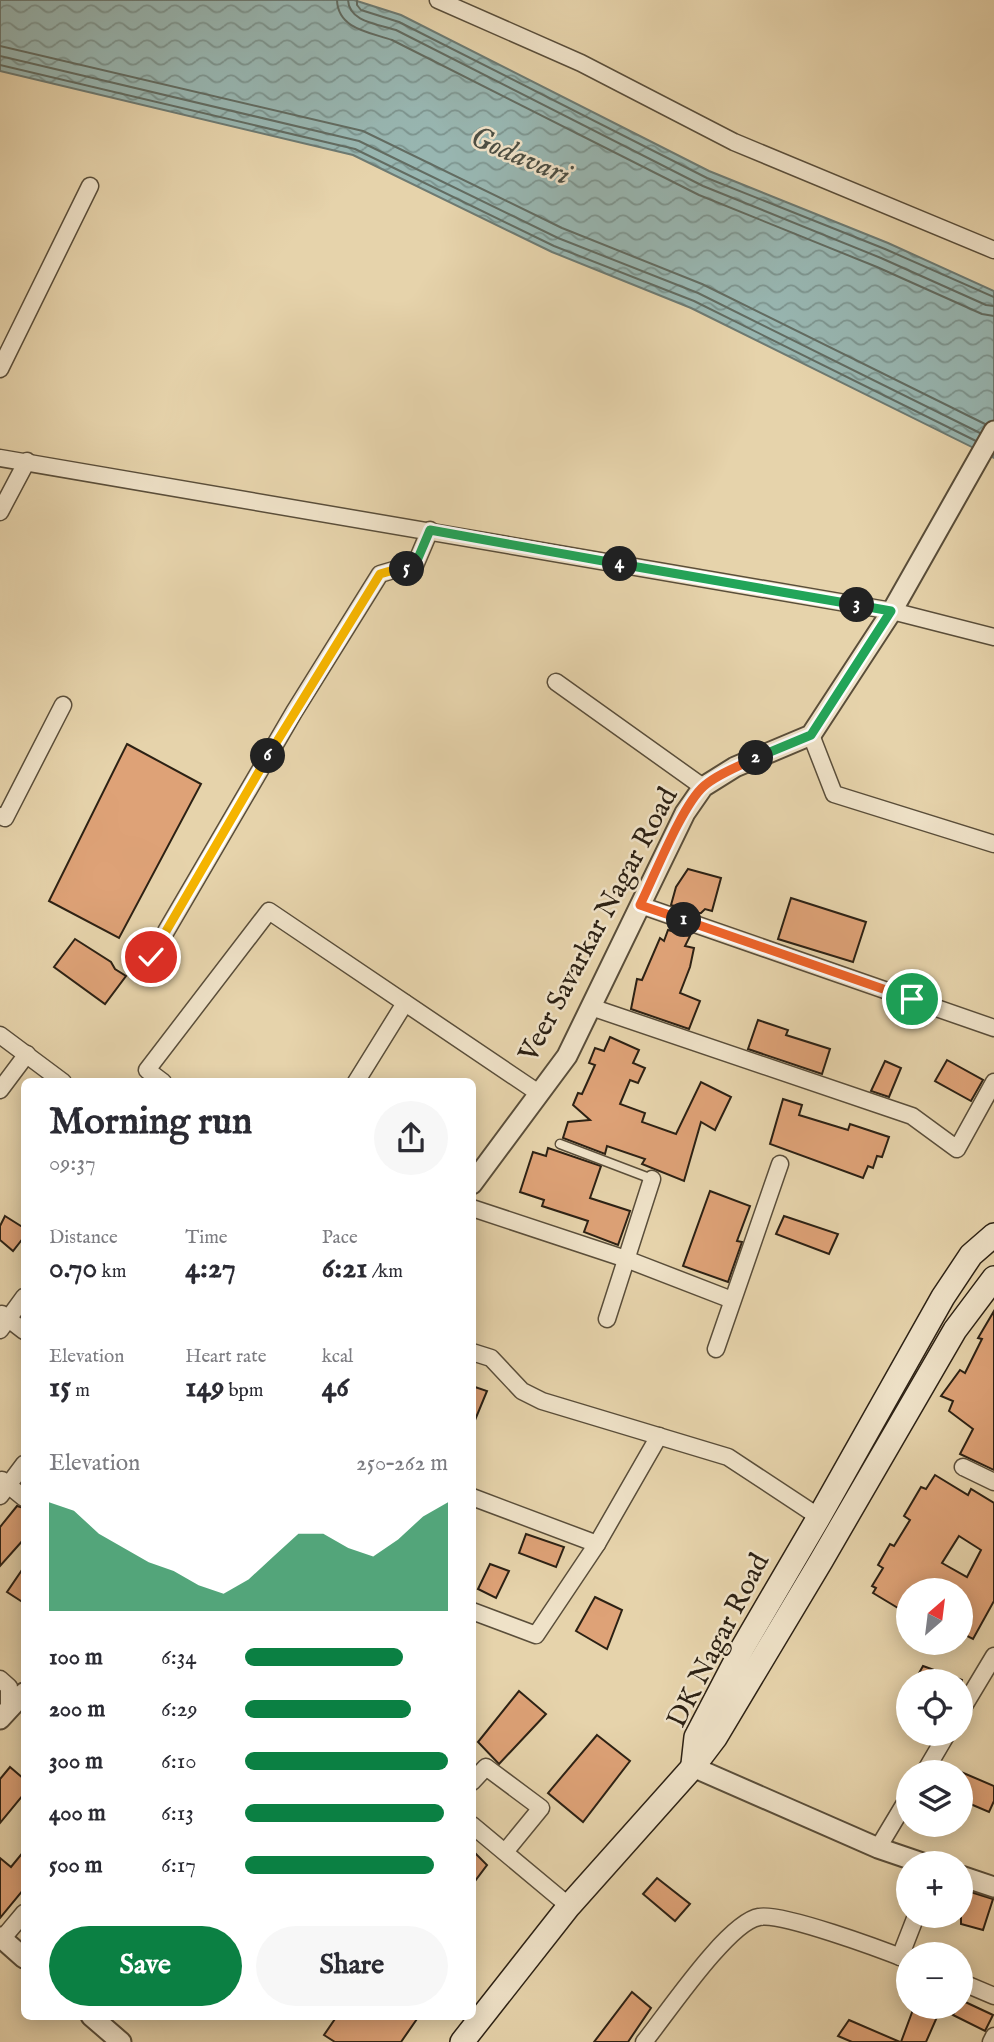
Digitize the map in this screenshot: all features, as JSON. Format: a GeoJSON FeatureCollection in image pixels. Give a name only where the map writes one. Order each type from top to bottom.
{"type":"FeatureCollection","features":[{"type":"Feature","properties":{"kind":"main road","name":"DK Nagar Road"},"geometry":{"type":"LineString","coordinates":[[693,1767],[696,1737],[743,1647],[820,1517],[943,1297],[971,1255],[994,1235]]}},
{"type":"Feature","properties":{"kind":"main road","name":"DK Nagar Road"},"geometry":{"type":"LineString","coordinates":[[693,1767],[722,1727],[955,1330],[994,1278]]}},
{"type":"Feature","properties":{"kind":"main road"},"geometry":{"type":"LineString","coordinates":[[478,2012],[693,1767]]}},
{"type":"Feature","properties":{"kind":"main road"},"geometry":{"type":"LineString","coordinates":[[462,2042],[474,2020]]}},
{"type":"Feature","properties":{"kind":"street"},"geometry":{"type":"LineString","coordinates":[[438,0],[581,64],[734,142],[994,250]]}},
{"type":"Feature","properties":{"kind":"street"},"geometry":{"type":"LineString","coordinates":[[0,369],[90,186]]}},
{"type":"Feature","properties":{"kind":"street"},"geometry":{"type":"LineString","coordinates":[[994,431],[965,486],[891,611],[811,735],[834,794],[994,844]]}},
{"type":"Feature","properties":{"kind":"street"},"geometry":{"type":"LineString","coordinates":[[0,457],[891,611],[994,637]]}},
{"type":"Feature","properties":{"kind":"street"},"geometry":{"type":"LineString","coordinates":[[0,512],[27,461]]}},
{"type":"Feature","properties":{"kind":"street"},"geometry":{"type":"LineString","coordinates":[[151,957],[294,712],[380,574],[397,569],[413,570],[430,530]]}},
{"type":"Feature","properties":{"kind":"street"},"geometry":{"type":"LineString","coordinates":[[556,682],[703,787]]}},
{"type":"Feature","properties":{"kind":"street"},"geometry":{"type":"LineString","coordinates":[[0,816],[5,818],[63,705]]}},
{"type":"Feature","properties":{"kind":"street","name":"Veer Savarkar Nagar Road"},"geometry":{"type":"LineString","coordinates":[[476,1179],[567,1056],[685,813],[703,787],[735,767],[811,735]]}},
{"type":"Feature","properties":{"kind":"street"},"geometry":{"type":"LineString","coordinates":[[640,905],[994,1028]]}},
{"type":"Feature","properties":{"kind":"street"},"geometry":{"type":"LineString","coordinates":[[158,1078],[147,1070],[269,911],[540,1094]]}},
{"type":"Feature","properties":{"kind":"street"},"geometry":{"type":"LineString","coordinates":[[358,1078],[405,1003]]}},
{"type":"Feature","properties":{"kind":"street"},"geometry":{"type":"LineString","coordinates":[[591,1007],[912,1116],[957,1149],[994,1082]]}},
{"type":"Feature","properties":{"kind":"street"},"geometry":{"type":"LineString","coordinates":[[0,1035],[58,1078]]}},
{"type":"Feature","properties":{"kind":"street"},"geometry":{"type":"LineString","coordinates":[[0,1090],[27,1054]]}},
{"type":"Feature","properties":{"kind":"street"},"geometry":{"type":"LineString","coordinates":[[716,1349],[780,1164]]}},
{"type":"Feature","properties":{"kind":"street"},"geometry":{"type":"LineString","coordinates":[[607,1319],[652,1180]]}},
{"type":"Feature","properties":{"kind":"street"},"geometry":{"type":"LineString","coordinates":[[476,1209],[626,1259],[732,1300]]}},
{"type":"Feature","properties":{"kind":"street"},"geometry":{"type":"LineString","coordinates":[[21,1300],[3,1321],[21,1330]]}},
{"type":"Feature","properties":{"kind":"street"},"geometry":{"type":"LineString","coordinates":[[476,1353],[491,1358],[522,1391],[542,1401],[728,1457],[820,1517]]}},
{"type":"Feature","properties":{"kind":"street"},"geometry":{"type":"LineString","coordinates":[[476,1612],[536,1635],[597,1544],[659,1436]]}},
{"type":"Feature","properties":{"kind":"street"},"geometry":{"type":"LineString","coordinates":[[21,1467],[3,1487],[21,1496]]}},
{"type":"Feature","properties":{"kind":"street"},"geometry":{"type":"LineString","coordinates":[[963,1467],[994,1482]]}},
{"type":"Feature","properties":{"kind":"street"},"geometry":{"type":"LineString","coordinates":[[476,1499],[597,1544]]}},
{"type":"Feature","properties":{"kind":"street"},"geometry":{"type":"LineString","coordinates":[[973,1691],[994,1656]]}},
{"type":"Feature","properties":{"kind":"street"},"geometry":{"type":"LineString","coordinates":[[0,1679],[9,1687],[4,1714]]}},
{"type":"Feature","properties":{"kind":"street"},"geometry":{"type":"LineString","coordinates":[[4,1714],[21,1696]]}},
{"type":"Feature","properties":{"kind":"street"},"geometry":{"type":"LineString","coordinates":[[476,1777],[486,1766],[541,1808],[505,1852]]}},
{"type":"Feature","properties":{"kind":"street"},"geometry":{"type":"LineString","coordinates":[[693,1767],[896,1854]]}},
{"type":"Feature","properties":{"kind":"street"},"geometry":{"type":"LineString","coordinates":[[878,1848],[896,1818]]}},
{"type":"Feature","properties":{"kind":"street"},"geometry":{"type":"LineString","coordinates":[[476,1828],[569,1906]]}},
{"type":"Feature","properties":{"kind":"street"},"geometry":{"type":"LineString","coordinates":[[973,1880],[994,1887]]}},
{"type":"Feature","properties":{"kind":"street"},"geometry":{"type":"LineString","coordinates":[[21,1916],[1,1938],[21,1955]]}},
{"type":"Feature","properties":{"kind":"street"},"geometry":{"type":"LineString","coordinates":[[644,2042],[723,1943],[740,1926],[760,1916],[789,1920],[896,1956]]}},
{"type":"Feature","properties":{"kind":"street"},"geometry":{"type":"LineString","coordinates":[[973,1987],[994,1996]]}},
{"type":"Feature","properties":{"kind":"street"},"geometry":{"type":"LineString","coordinates":[[96,2020],[121,2042]]}},
{"type":"Feature","properties":{"kind":"street"},"geometry":{"type":"LineString","coordinates":[[991,2042],[994,2036]]}},
{"type":"Feature","properties":{"kind":"lane"},"geometry":{"type":"LineString","coordinates":[[560,1144],[652,1180]]}},
{"type":"Feature","properties":{"kind":"water","name":"Godavari"},"geometry":{"type":"Polygon","coordinates":[[[0,0],[354,0],[401,15],[709,171],[888,243],[994,291],[994,458],[691,308],[552,252],[353,155],[0,71],[0,0]]]}},
{"type":"Feature","properties":{"kind":"building"},"geometry":{"type":"Polygon","coordinates":[[[127,744],[201,784],[119,938],[49,901],[127,744]]]}},
{"type":"Feature","properties":{"kind":"building"},"geometry":{"type":"Polygon","coordinates":[[[688,869],[721,878],[712,911],[705,909],[697,913],[671,905],[676,887],[688,869]]]}},
{"type":"Feature","properties":{"kind":"building"},"geometry":{"type":"Polygon","coordinates":[[[791,898],[866,922],[853,962],[778,939],[791,898]]]}},
{"type":"Feature","properties":{"kind":"building"},"geometry":{"type":"Polygon","coordinates":[[[668,930],[690,936],[685,946],[694,948],[680,993],[700,1001],[689,1029],[631,1009],[637,979],[642,980],[660,938],[664,941],[668,930]]]}},
{"type":"Feature","properties":{"kind":"building"},"geometry":{"type":"Polygon","coordinates":[[[75,939],[111,962],[115,969],[126,976],[105,1004],[54,967],[75,939]]]}},
{"type":"Feature","properties":{"kind":"building"},"geometry":{"type":"Polygon","coordinates":[[[758,1020],[788,1030],[786,1035],[830,1049],[822,1074],[748,1049],[758,1020]]]}},
{"type":"Feature","properties":{"kind":"building"},"geometry":{"type":"Polygon","coordinates":[[[610,1037],[639,1050],[633,1063],[645,1068],[638,1083],[630,1080],[620,1104],[645,1113],[642,1122],[676,1134],[701,1082],[731,1097],[715,1130],[701,1122],[684,1181],[642,1164],[645,1159],[607,1146],[605,1154],[563,1138],[568,1122],[590,1120],[573,1105],[578,1093],[582,1094],[595,1065],[589,1063],[595,1048],[604,1051],[610,1037]]]}},
{"type":"Feature","properties":{"kind":"building"},"geometry":{"type":"Polygon","coordinates":[[[947,1060],[983,1080],[971,1101],[935,1081],[947,1060]]]}},
{"type":"Feature","properties":{"kind":"building"},"geometry":{"type":"Polygon","coordinates":[[[885,1061],[901,1068],[889,1097],[871,1091],[885,1061]]]}},
{"type":"Feature","properties":{"kind":"building"},"geometry":{"type":"Polygon","coordinates":[[[783,1099],[802,1105],[799,1115],[848,1130],[850,1124],[889,1137],[882,1157],[877,1156],[873,1168],[868,1166],[863,1178],[770,1144],[783,1099]]]}},
{"type":"Feature","properties":{"kind":"building"},"geometry":{"type":"Polygon","coordinates":[[[548,1148],[601,1166],[590,1198],[630,1211],[618,1245],[584,1232],[588,1221],[542,1206],[544,1200],[520,1192],[533,1152],[546,1156],[548,1148]]]}},
{"type":"Feature","properties":{"kind":"building"},"geometry":{"type":"Polygon","coordinates":[[[710,1191],[750,1206],[737,1241],[742,1242],[728,1282],[683,1266],[710,1191]]]}},
{"type":"Feature","properties":{"kind":"building"},"geometry":{"type":"Polygon","coordinates":[[[5,1216],[21,1226],[21,1241],[13,1251],[0,1240],[0,1226],[5,1216]]]}},
{"type":"Feature","properties":{"kind":"building"},"geometry":{"type":"Polygon","coordinates":[[[784,1216],[838,1234],[829,1254],[776,1234],[784,1216]]]}},
{"type":"Feature","properties":{"kind":"building"},"geometry":{"type":"Polygon","coordinates":[[[994,1311],[994,1470],[960,1454],[973,1429],[949,1411],[953,1401],[941,1396],[960,1370],[965,1373],[982,1339],[978,1338],[994,1311]]]}},
{"type":"Feature","properties":{"kind":"building"},"geometry":{"type":"Polygon","coordinates":[[[476,1387],[487,1391],[476,1418],[476,1387]]]}},
{"type":"Feature","properties":{"kind":"building"},"geometry":{"type":"Polygon","coordinates":[[[935,1475],[968,1495],[971,1489],[994,1503],[994,1601],[973,1639],[973,1578],[896,1578],[896,1607],[873,1593],[876,1588],[872,1586],[883,1568],[878,1565],[890,1544],[894,1546],[910,1520],[904,1516],[921,1487],[926,1489],[935,1475]],[[959,1536],[942,1563],[967,1577],[981,1550],[959,1536]]]}},
{"type":"Feature","properties":{"kind":"building"},"geometry":{"type":"Polygon","coordinates":[[[17,1506],[21,1507],[21,1542],[0,1566],[0,1527],[17,1506]]]}},
{"type":"Feature","properties":{"kind":"building"},"geometry":{"type":"Polygon","coordinates":[[[526,1534],[564,1547],[556,1567],[519,1553],[526,1534]]]}},
{"type":"Feature","properties":{"kind":"building"},"geometry":{"type":"Polygon","coordinates":[[[490,1564],[509,1571],[496,1598],[478,1589],[490,1564]]]}},
{"type":"Feature","properties":{"kind":"building"},"geometry":{"type":"Polygon","coordinates":[[[21,1571],[21,1601],[7,1592],[21,1571]]]}},
{"type":"Feature","properties":{"kind":"building"},"geometry":{"type":"Polygon","coordinates":[[[595,1597],[622,1610],[607,1649],[576,1631],[595,1597]]]}},
{"type":"Feature","properties":{"kind":"building"},"geometry":{"type":"Polygon","coordinates":[[[519,1691],[546,1714],[499,1764],[478,1742],[519,1691]]]}},
{"type":"Feature","properties":{"kind":"building"},"geometry":{"type":"Polygon","coordinates":[[[597,1735],[630,1761],[583,1822],[548,1793],[597,1735]]]}},
{"type":"Feature","properties":{"kind":"building"},"geometry":{"type":"Polygon","coordinates":[[[10,1767],[21,1776],[21,1798],[0,1823],[0,1779],[10,1767]]]}},
{"type":"Feature","properties":{"kind":"building"},"geometry":{"type":"Polygon","coordinates":[[[973,1777],[994,1786],[994,1801],[989,1812],[973,1805],[973,1777]]]}},
{"type":"Feature","properties":{"kind":"building"},"geometry":{"type":"Polygon","coordinates":[[[476,1854],[487,1865],[476,1880],[476,1854]]]}},
{"type":"Feature","properties":{"kind":"building"},"geometry":{"type":"Polygon","coordinates":[[[21,1855],[21,1893],[0,1918],[0,1858],[11,1867],[21,1855]]]}},
{"type":"Feature","properties":{"kind":"building"},"geometry":{"type":"Polygon","coordinates":[[[657,1878],[690,1904],[675,1921],[643,1894],[657,1878]]]}},
{"type":"Feature","properties":{"kind":"building"},"geometry":{"type":"Polygon","coordinates":[[[973,1893],[993,1899],[983,1930],[973,1927],[973,1893]]]}},
{"type":"Feature","properties":{"kind":"building"},"geometry":{"type":"Polygon","coordinates":[[[632,1992],[651,2008],[628,2042],[594,2042],[632,1992]]]}},
{"type":"Feature","properties":{"kind":"building"},"geometry":{"type":"Polygon","coordinates":[[[973,2006],[993,2015],[985,2031],[961,2019],[973,2019],[973,2006]]]}},
{"type":"Feature","properties":{"kind":"building"},"geometry":{"type":"Polygon","coordinates":[[[910,2019],[936,2019],[926,2042],[901,2042],[910,2019]]]}},
{"type":"Feature","properties":{"kind":"building"},"geometry":{"type":"Polygon","coordinates":[[[334,2020],[416,2020],[401,2042],[335,2042],[324,2035],[334,2020]]]}},
{"type":"Feature","properties":{"kind":"building"},"geometry":{"type":"Polygon","coordinates":[[[849,2020],[900,2042],[852,2042],[838,2036],[849,2020]]]}},
{"type":"Feature","properties":{"kind":"route"},"geometry":{"type":"LineString","coordinates":[[151,957],[294,712],[380,574],[397,569],[413,570],[430,530],[891,611],[811,735],[735,767],[703,787],[685,813],[640,905],[912,999]]}}]}
